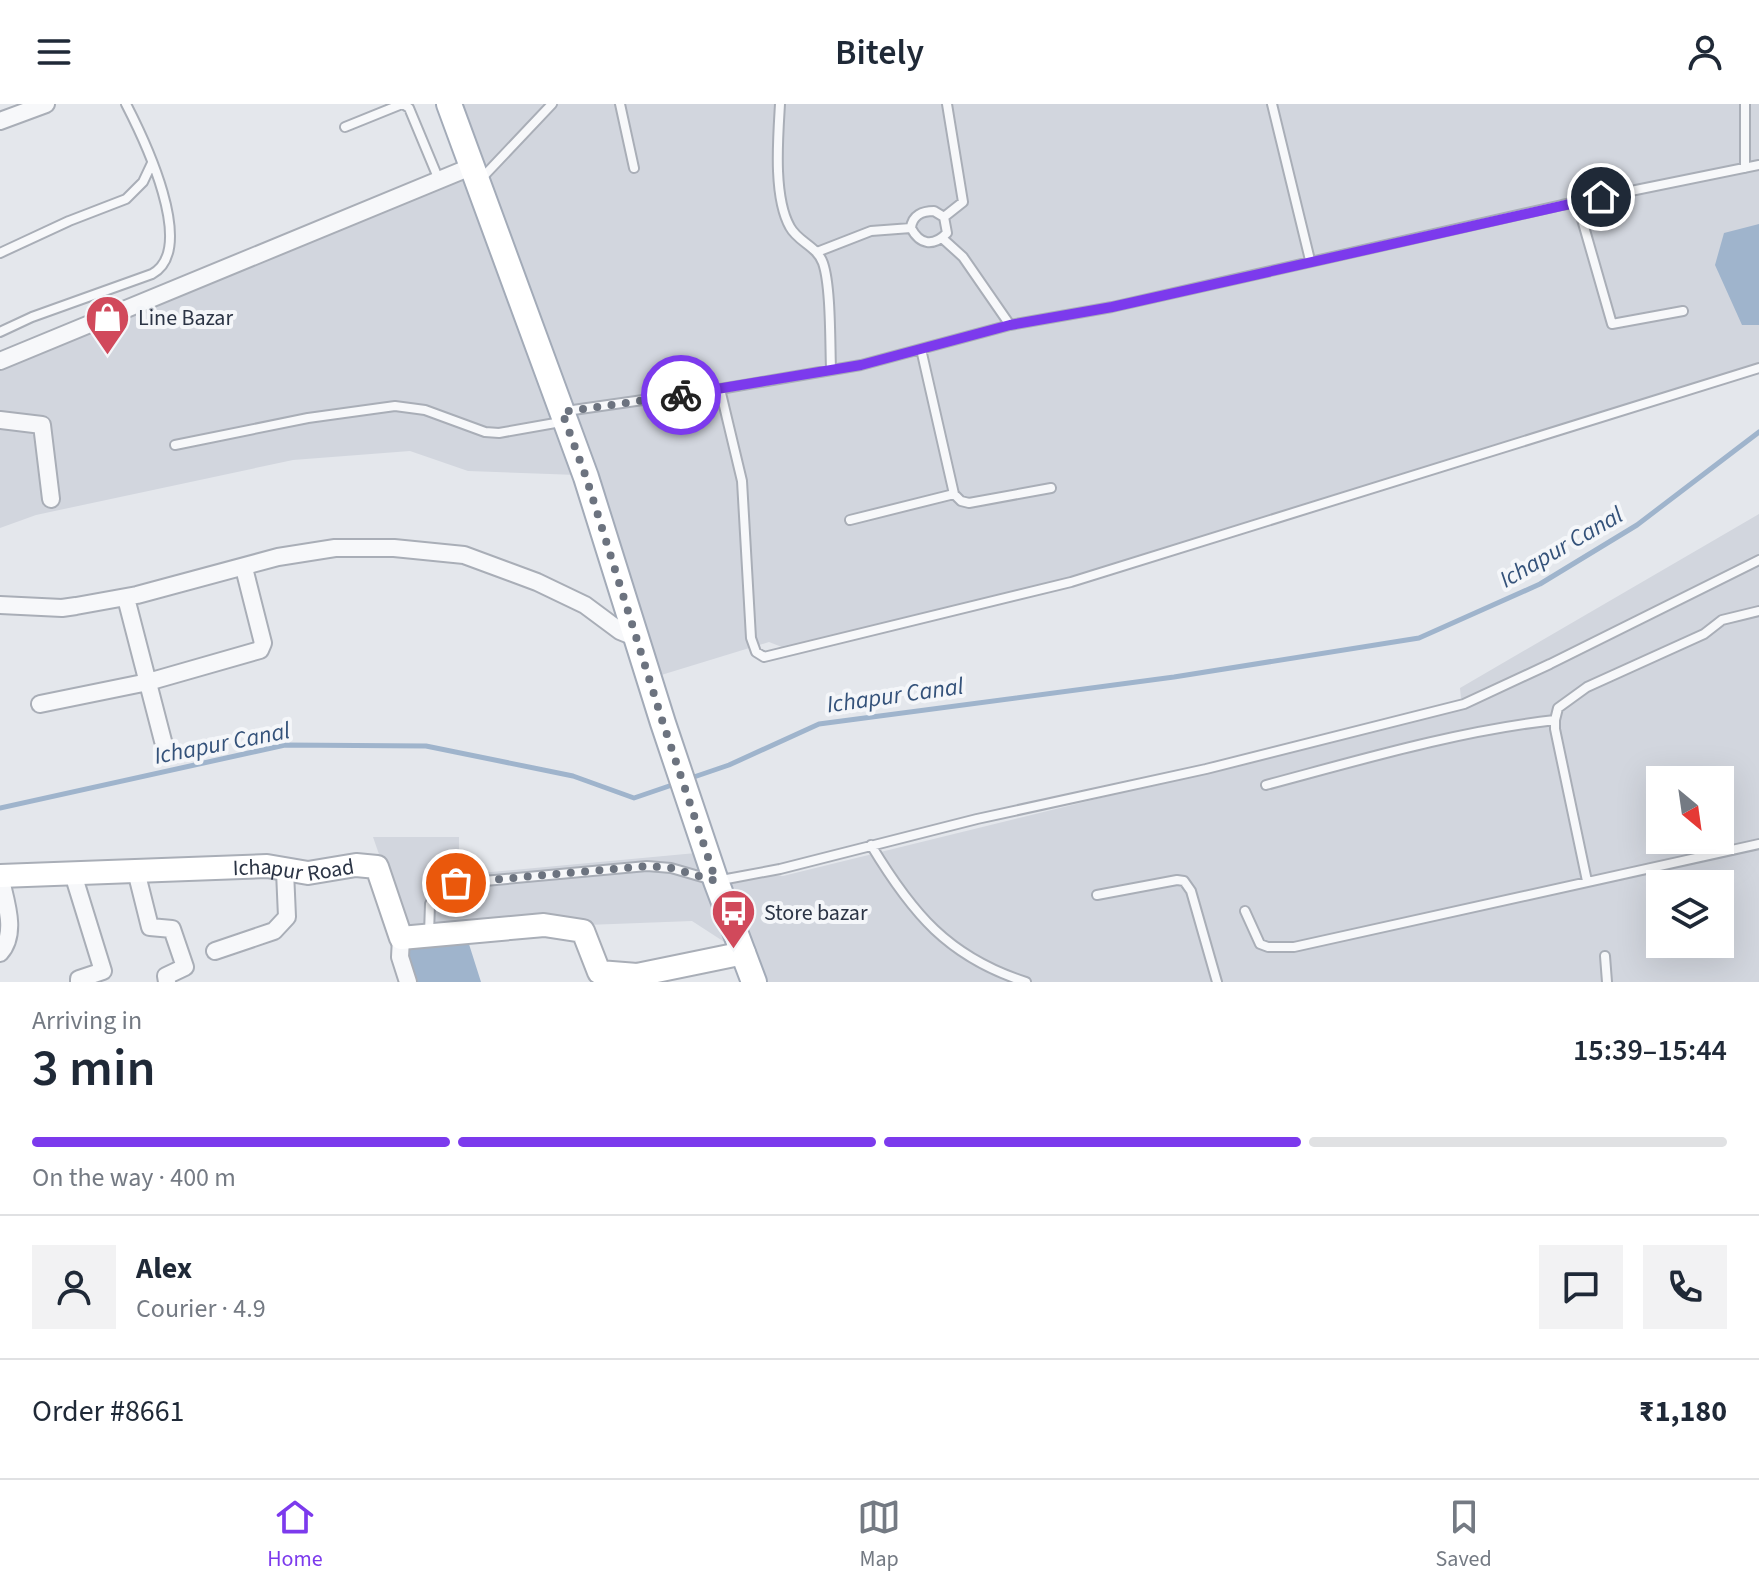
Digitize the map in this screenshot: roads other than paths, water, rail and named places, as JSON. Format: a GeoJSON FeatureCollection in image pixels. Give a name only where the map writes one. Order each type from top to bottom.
{"type":"FeatureCollection","features":[{"type":"Feature","properties":{"kind":"main road"},"geometry":{"type":"LineString","coordinates":[[449,104],[586,477],[663,723],[754,982]]}},
{"type":"Feature","properties":{"kind":"street"},"geometry":{"type":"LineString","coordinates":[[0,121],[46,104]]}},
{"type":"Feature","properties":{"kind":"street"},"geometry":{"type":"LineString","coordinates":[[0,361],[439,180],[476,174]]}},
{"type":"Feature","properties":{"kind":"street"},"geometry":{"type":"LineString","coordinates":[[0,420],[42,425],[51,499]]}},
{"type":"Feature","properties":{"kind":"street"},"geometry":{"type":"LineString","coordinates":[[0,605],[62,608],[126,598],[278,557],[335,548],[394,548],[464,555],[537,582],[585,605],[620,631],[637,638]]}},
{"type":"Feature","properties":{"kind":"street"},"geometry":{"type":"LineString","coordinates":[[40,704],[148,682],[260,650],[264,646],[244,568]]}},
{"type":"Feature","properties":{"kind":"street"},"geometry":{"type":"LineString","coordinates":[[0,595],[62,608]]}},
{"type":"Feature","properties":{"kind":"street"},"geometry":{"type":"LineString","coordinates":[[126,598],[163,741]]}},
{"type":"Feature","properties":{"kind":"street","name":"Ichapur Road"},"geometry":{"type":"LineString","coordinates":[[0,876],[267,866],[308,873],[356,865],[377,867],[401,938]]}},
{"type":"Feature","properties":{"kind":"street"},"geometry":{"type":"LineString","coordinates":[[136,871],[150,927],[172,929],[185,967],[166,976],[167,982]]}},
{"type":"Feature","properties":{"kind":"street"},"geometry":{"type":"LineString","coordinates":[[215,951],[274,931],[287,917],[285,871]]}},
{"type":"Feature","properties":{"kind":"street"},"geometry":{"type":"LineString","coordinates":[[73,874],[103,971],[79,979],[79,982]]}},
{"type":"Feature","properties":{"kind":"street"},"geometry":{"type":"LineString","coordinates":[[0,876],[10,929],[7,945],[0,953]]}},
{"type":"Feature","properties":{"kind":"street"},"geometry":{"type":"LineString","coordinates":[[408,982],[400,957],[401,938],[544,925],[583,931],[596,977],[671,975],[744,953]]}},
{"type":"Feature","properties":{"kind":"lane"},"geometry":{"type":"LineString","coordinates":[[0,332],[159,270],[170,243],[171,231],[152,163],[126,104]]}},
{"type":"Feature","properties":{"kind":"lane"},"geometry":{"type":"LineString","coordinates":[[345,127],[403,104],[409,108],[439,180]]}},
{"type":"Feature","properties":{"kind":"lane"},"geometry":{"type":"LineString","coordinates":[[476,174],[552,104]]}},
{"type":"Feature","properties":{"kind":"lane"},"geometry":{"type":"LineString","coordinates":[[620,104],[634,168]]}},
{"type":"Feature","properties":{"kind":"lane"},"geometry":{"type":"LineString","coordinates":[[780,104],[777,142],[785,217],[791,230],[817,252],[824,269],[831,369]]}},
{"type":"Feature","properties":{"kind":"lane"},"geometry":{"type":"LineString","coordinates":[[944,217],[963,202],[947,104]]}},
{"type":"Feature","properties":{"kind":"lane"},"geometry":{"type":"LineString","coordinates":[[1272,104],[1310,260]]}},
{"type":"Feature","properties":{"kind":"lane"},"geometry":{"type":"LineString","coordinates":[[1745,104],[1745,168]]}},
{"type":"Feature","properties":{"kind":"lane"},"geometry":{"type":"LineString","coordinates":[[0,253],[126,199],[143,182],[152,163]]}},
{"type":"Feature","properties":{"kind":"lane"},"geometry":{"type":"LineString","coordinates":[[175,445],[308,418],[395,406],[425,410],[485,432],[499,433],[564,417],[861,365],[1010,325],[1112,307],[1310,260],[1759,165]]}},
{"type":"Feature","properties":{"kind":"lane"},"geometry":{"type":"LineString","coordinates":[[1577,202],[1612,324],[1683,311]]}},
{"type":"Feature","properties":{"kind":"lane"},"geometry":{"type":"LineString","coordinates":[[934,211],[944,217],[947,233],[936,242],[923,242],[911,228],[918,215],[934,211]]}},
{"type":"Feature","properties":{"kind":"lane"},"geometry":{"type":"LineString","coordinates":[[817,252],[871,231],[911,228]]}},
{"type":"Feature","properties":{"kind":"lane"},"geometry":{"type":"LineString","coordinates":[[942,238],[963,257],[1010,325]]}},
{"type":"Feature","properties":{"kind":"lane"},"geometry":{"type":"LineString","coordinates":[[921,349],[954,494],[961,501],[969,503],[1051,488]]}},
{"type":"Feature","properties":{"kind":"lane"},"geometry":{"type":"LineString","coordinates":[[720,389],[742,481],[751,638],[756,652],[764,657],[1071,582],[1759,368]]}},
{"type":"Feature","properties":{"kind":"lane"},"geometry":{"type":"LineString","coordinates":[[850,520],[954,494]]}},
{"type":"Feature","properties":{"kind":"lane"},"geometry":{"type":"LineString","coordinates":[[429,935],[430,904],[441,885],[647,866],[671,868],[716,881],[780,869],[977,819],[1206,769],[1464,704],[1759,560]]}},
{"type":"Feature","properties":{"kind":"lane"},"geometry":{"type":"LineString","coordinates":[[1587,881],[1555,720],[1558,708],[1587,687],[1704,634],[1722,620],[1759,611]]}},
{"type":"Feature","properties":{"kind":"lane"},"geometry":{"type":"LineString","coordinates":[[1266,785],[1380,754],[1555,720]]}},
{"type":"Feature","properties":{"kind":"lane"},"geometry":{"type":"LineString","coordinates":[[1245,911],[1260,944],[1294,947],[1759,844]]}},
{"type":"Feature","properties":{"kind":"lane"},"geometry":{"type":"LineString","coordinates":[[871,845],[895,885],[946,942],[994,972],[1026,982]]}},
{"type":"Feature","properties":{"kind":"lane"},"geometry":{"type":"LineString","coordinates":[[1097,895],[1184,881],[1191,891],[1217,982]]}},
{"type":"Feature","properties":{"kind":"lane"},"geometry":{"type":"LineString","coordinates":[[1605,956],[1607,982]]}},
{"type":"Feature","properties":{"kind":"water"},"geometry":{"type":"Polygon","coordinates":[[[1759,224],[1759,325],[1742,325],[1715,265],[1724,233],[1759,224]]]}},
{"type":"Feature","properties":{"kind":"water"},"geometry":{"type":"Polygon","coordinates":[[[468,941],[481,982],[413,982],[406,958],[410,946],[468,941]]]}},
{"type":"Feature","properties":{"kind":"waterway","name":"Ichapur Canal"},"geometry":{"type":"LineString","coordinates":[[688,779],[729,765],[819,724],[1174,677],[1419,638],[1540,584],[1637,525],[1759,432]]}},
{"type":"Feature","properties":{"kind":"waterway","name":"Ichapur Canal"},"geometry":{"type":"LineString","coordinates":[[0,808],[285,745],[426,746],[573,776],[634,798],[675,784]]}},
{"type":"Feature","properties":{"kind":"place","name":"Line Bazar"},"geometry":{"type":"Point","coordinates":[107,356]}},
{"type":"Feature","properties":{"kind":"place","name":"Store bazar"},"geometry":{"type":"Point","coordinates":[733,951]}}]}
